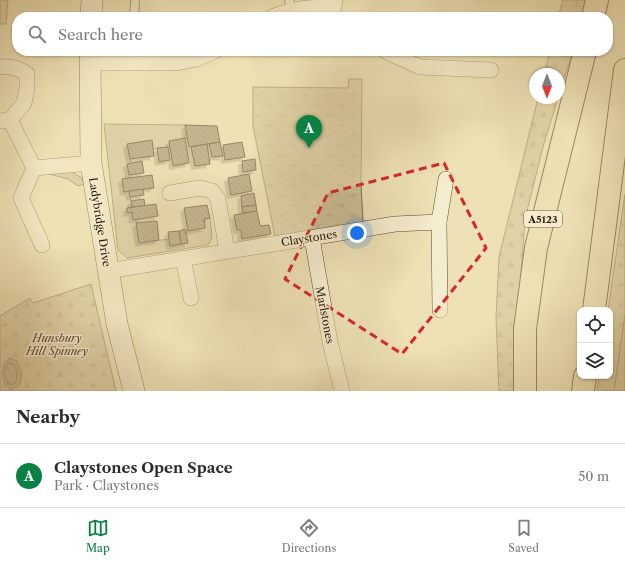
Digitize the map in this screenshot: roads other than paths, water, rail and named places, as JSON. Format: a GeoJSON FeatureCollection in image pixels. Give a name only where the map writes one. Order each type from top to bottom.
{"type":"FeatureCollection","features":[{"type":"Feature","properties":{"kind":"highway"},"geometry":{"type":"LineString","coordinates":[[594,12],[597,0]]}},
{"type":"Feature","properties":{"kind":"highway","name":"A5123"},"geometry":{"type":"LineString","coordinates":[[525,391],[525,329],[536,248],[584,56]]}},
{"type":"Feature","properties":{"kind":"highway"},"geometry":{"type":"LineString","coordinates":[[594,307],[625,70]]}},
{"type":"Feature","properties":{"kind":"highway"},"geometry":{"type":"LineString","coordinates":[[583,391],[585,379]]}},
{"type":"Feature","properties":{"kind":"street"},"geometry":{"type":"LineString","coordinates":[[91,12],[92,0]]}},
{"type":"Feature","properties":{"kind":"street"},"geometry":{"type":"LineString","coordinates":[[280,12],[290,5],[335,8]]}},
{"type":"Feature","properties":{"kind":"street"},"geometry":{"type":"LineString","coordinates":[[89,57],[138,57],[176,63],[201,56]]}},
{"type":"Feature","properties":{"kind":"street"},"geometry":{"type":"LineString","coordinates":[[396,56],[420,67],[491,70]]}},
{"type":"Feature","properties":{"kind":"street","name":"Ladybridge Drive"},"geometry":{"type":"LineString","coordinates":[[89,57],[91,163],[108,271],[118,324],[134,391]]}},
{"type":"Feature","properties":{"kind":"street"},"geometry":{"type":"LineString","coordinates":[[0,66],[10,66],[27,74],[27,89],[24,103],[5,120],[34,168]]}},
{"type":"Feature","properties":{"kind":"street"},"geometry":{"type":"LineString","coordinates":[[34,168],[91,163]]}},
{"type":"Feature","properties":{"kind":"street"},"geometry":{"type":"LineString","coordinates":[[34,168],[21,198],[42,245]]}},
{"type":"Feature","properties":{"kind":"street"},"geometry":{"type":"LineString","coordinates":[[440,310],[439,222],[446,179]]}},
{"type":"Feature","properties":{"kind":"street"},"geometry":{"type":"LineString","coordinates":[[170,193],[200,188],[212,191],[218,199],[227,251]]}},
{"type":"Feature","properties":{"kind":"street","name":"Claystones"},"geometry":{"type":"LineString","coordinates":[[108,271],[396,224],[439,222]]}},
{"type":"Feature","properties":{"kind":"street","name":"Marlstones"},"geometry":{"type":"LineString","coordinates":[[312,238],[330,342],[342,391]]}},
{"type":"Feature","properties":{"kind":"street"},"geometry":{"type":"LineString","coordinates":[[183,258],[191,298]]}},
{"type":"Feature","properties":{"kind":"lane"},"geometry":{"type":"LineString","coordinates":[[135,2],[136,12]]}},
{"type":"Feature","properties":{"kind":"water"},"geometry":{"type":"Polygon","coordinates":[[[9,358],[17,361],[22,373],[20,385],[11,390],[7,387],[2,375],[4,366],[9,358]]]}},
{"type":"Feature","properties":{"kind":"place","name":"Claystones Open Space"},"geometry":{"type":"Point","coordinates":[309,148]}},
{"type":"Feature","properties":{"kind":"park label","name":"Hunsbury Hill Spinney"},"geometry":{"type":"Point","coordinates":[57,344]}}]}
